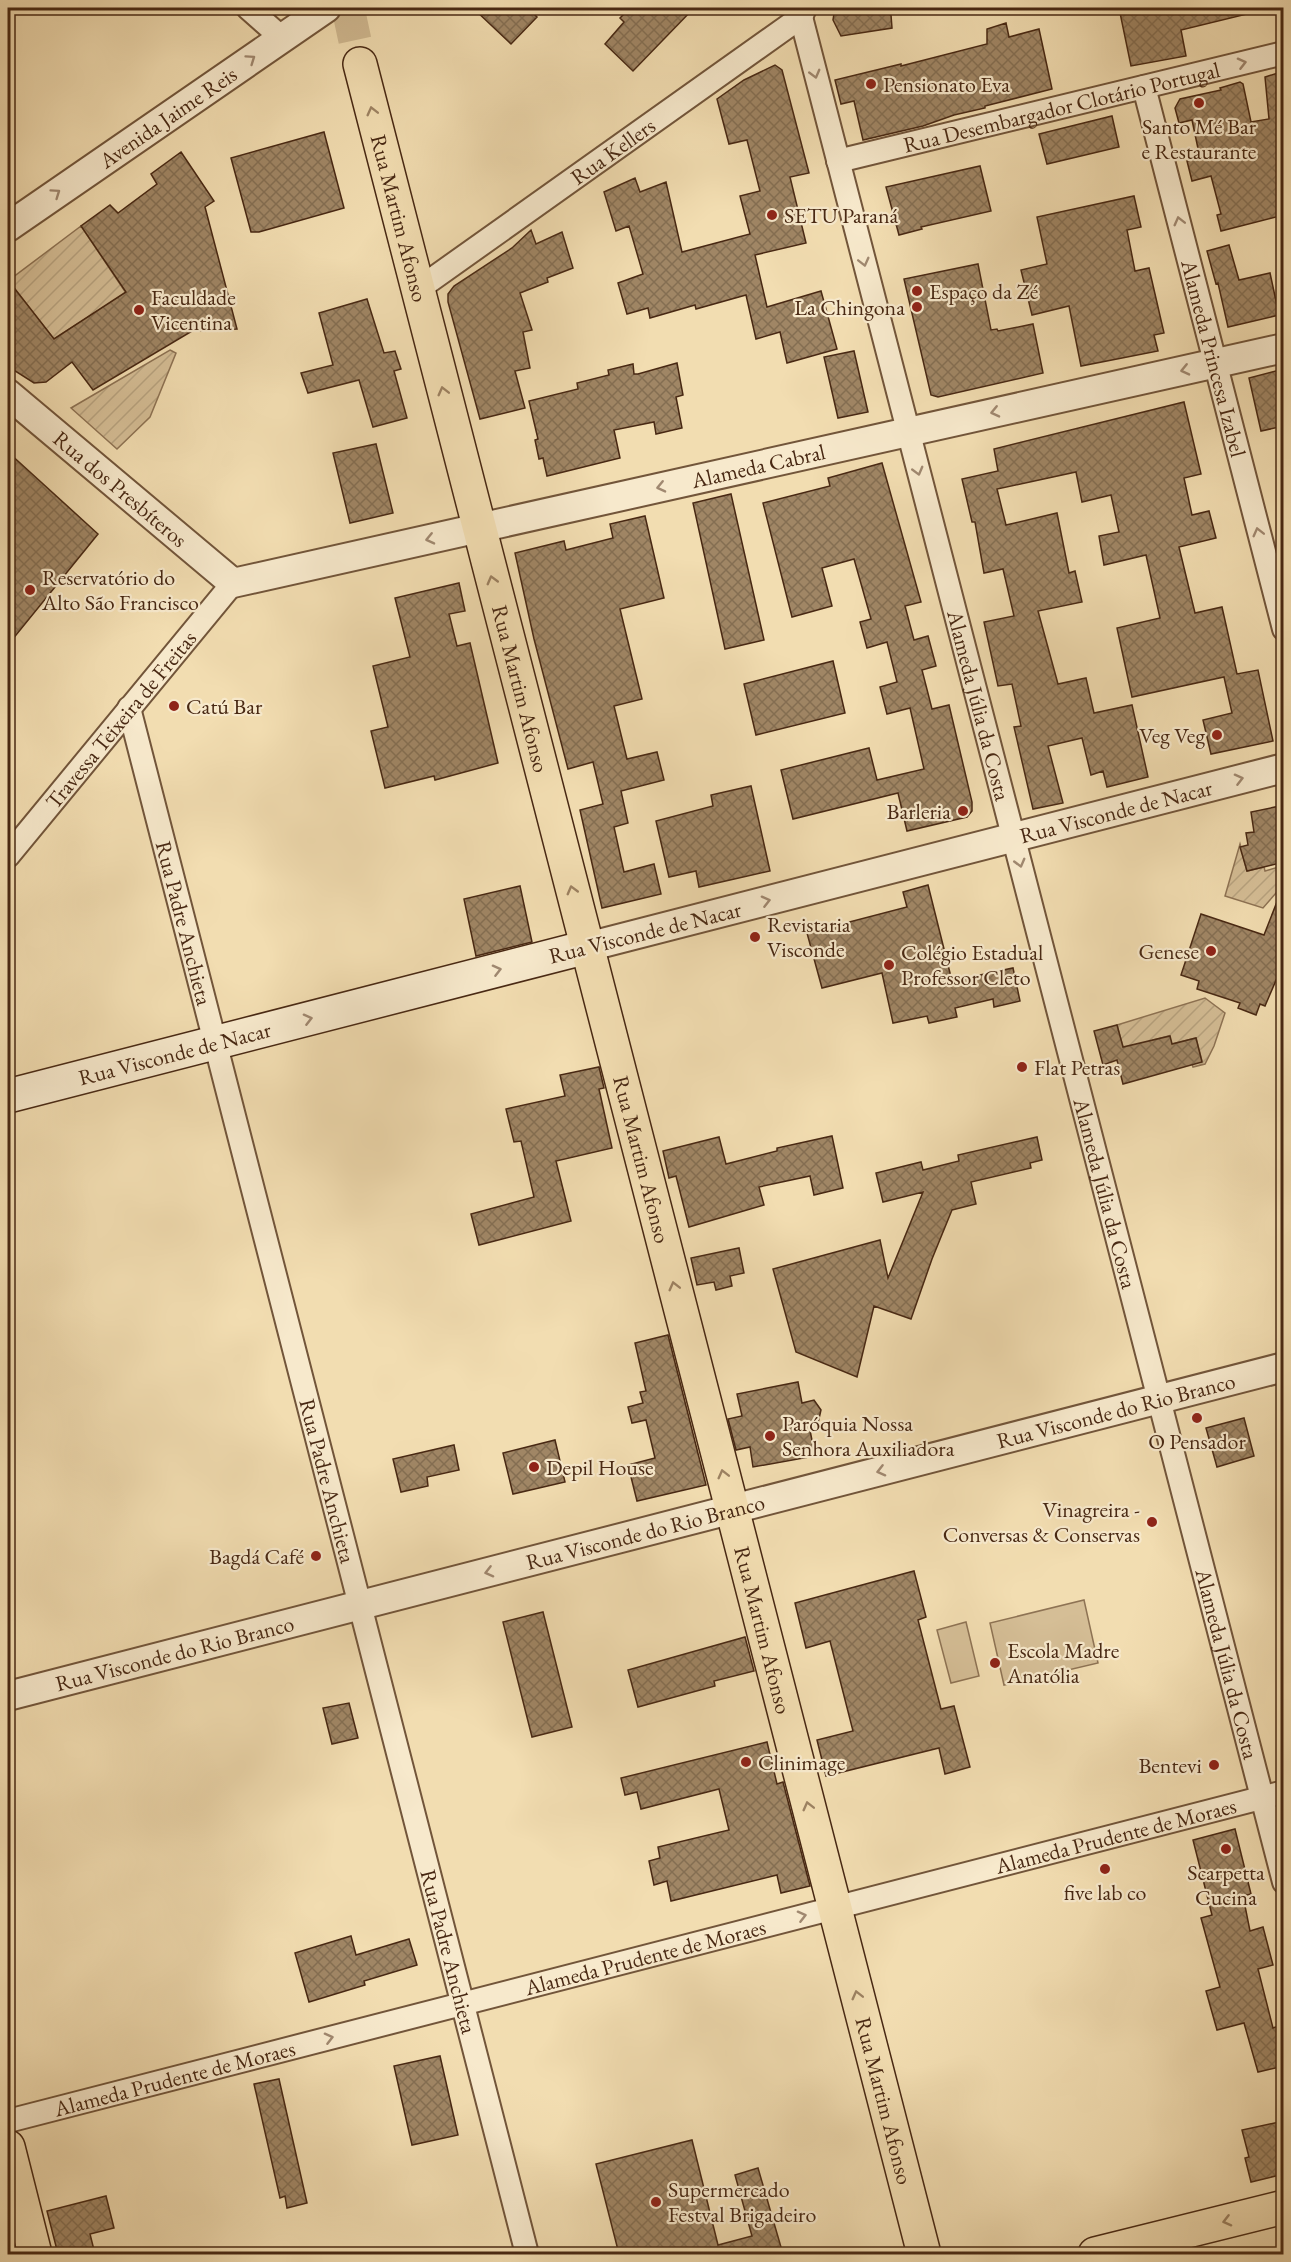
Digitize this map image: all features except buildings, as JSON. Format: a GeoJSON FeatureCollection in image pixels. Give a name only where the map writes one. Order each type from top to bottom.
{"type":"FeatureCollection","features":[{"type":"Feature","properties":{"kind":"main road","name":"Rua Martim Afonso"},"geometry":{"type":"LineString","coordinates":[[360,64],[924,2254]]}},
{"type":"Feature","properties":{"kind":"main road","name":"Rua Visconde de Nacar"},"geometry":{"type":"LineString","coordinates":[[8,1096],[587,947]]}},
{"type":"Feature","properties":{"kind":"main road"},"geometry":{"type":"LineString","coordinates":[[8,2147],[35,2254]]}},
{"type":"Feature","properties":{"kind":"main road"},"geometry":{"type":"LineString","coordinates":[[1095,2254],[1284,2207]]}},
{"type":"Feature","properties":{"kind":"street"},"geometry":{"type":"LineString","coordinates":[[248,8],[282,38]]}},
{"type":"Feature","properties":{"kind":"street","name":"Avenida Jaime Reis"},"geometry":{"type":"LineString","coordinates":[[8,227],[326,8]]}},
{"type":"Feature","properties":{"kind":"street","name":"Alameda Júlia da Costa"},"geometry":{"type":"LineString","coordinates":[[803,12],[838,161],[1159,1400],[1273,1795],[1284,1882]]}},
{"type":"Feature","properties":{"kind":"street","name":"Rua Kellers"},"geometry":{"type":"LineString","coordinates":[[417,290],[803,12]]}},
{"type":"Feature","properties":{"kind":"street","name":"Rua Desembargador Clotário Portugal"},"geometry":{"type":"LineString","coordinates":[[838,161],[1284,53]]}},
{"type":"Feature","properties":{"kind":"street","name":"Alameda Princesa Izabel"},"geometry":{"type":"LineString","coordinates":[[1144,87],[1284,629]]}},
{"type":"Feature","properties":{"kind":"street","name":"Alameda Cabral"},"geometry":{"type":"LineString","coordinates":[[233,583],[1284,348]]}},
{"type":"Feature","properties":{"kind":"street","name":"Rua dos Presbíteros"},"geometry":{"type":"LineString","coordinates":[[8,394],[233,583]]}},
{"type":"Feature","properties":{"kind":"street","name":"Travessa Teixeira de Freitas"},"geometry":{"type":"LineString","coordinates":[[8,856],[233,583]]}},
{"type":"Feature","properties":{"kind":"street","name":"Rua Padre Anchieta"},"geometry":{"type":"LineString","coordinates":[[129,708],[527,2254]]}},
{"type":"Feature","properties":{"kind":"street","name":"Rua Visconde de Nacar"},"geometry":{"type":"LineString","coordinates":[[587,947],[1284,768]]}},
{"type":"Feature","properties":{"kind":"street","name":"Rua Visconde do Rio Branco"},"geometry":{"type":"LineString","coordinates":[[8,1696],[1284,1367]]}},
{"type":"Feature","properties":{"kind":"street","name":"Alameda Prudente de Moraes"},"geometry":{"type":"LineString","coordinates":[[8,2121],[1273,1795]]}},
{"type":"Feature","properties":{"kind":"shaded area"},"geometry":{"type":"Polygon","coordinates":[[[81,226],[126,293],[54,339],[8,281],[81,226]]]}},
{"type":"Feature","properties":{"kind":"shaded area"},"geometry":{"type":"Polygon","coordinates":[[[170,350],[176,353],[150,417],[117,449],[71,408],[170,350]]]}},
{"type":"Feature","properties":{"kind":"shaded area"},"geometry":{"type":"Polygon","coordinates":[[[1240,844],[1247,871],[1264,867],[1265,871],[1279,867],[1279,863],[1283,862],[1283,885],[1263,908],[1225,896],[1240,844]]]}},
{"type":"Feature","properties":{"kind":"shaded area"},"geometry":{"type":"Polygon","coordinates":[[[1205,998],[1225,1013],[1214,1046],[1205,1064],[1193,1067],[1192,1064],[1202,1061],[1196,1038],[1172,1044],[1169,1036],[1153,1040],[1154,1047],[1125,1054],[1117,1025],[1205,998]]]}},
{"type":"Feature","properties":{"kind":"shaded area"},"geometry":{"type":"Polygon","coordinates":[[[1084,1600],[1098,1663],[1004,1685],[990,1623],[1084,1600]]]}},
{"type":"Feature","properties":{"kind":"shaded area"},"geometry":{"type":"Polygon","coordinates":[[[966,1622],[979,1676],[951,1683],[937,1630],[966,1622]]]}},
{"type":"Feature","properties":{"kind":"tunnel"},"geometry":{"type":"LineString","coordinates":[[348,8],[360,64]]}},
{"type":"Feature","properties":{"kind":"place","name":"Pensionato Eva"},"geometry":{"type":"Point","coordinates":[871,84]}},
{"type":"Feature","properties":{"kind":"place","name":"Santo Mé Bar e Restaurante"},"geometry":{"type":"Point","coordinates":[1199,103]}},
{"type":"Feature","properties":{"kind":"place","name":"SETU Paraná"},"geometry":{"type":"Point","coordinates":[772,215]}},
{"type":"Feature","properties":{"kind":"place","name":"Espaço da Zé"},"geometry":{"type":"Point","coordinates":[917,291]}},
{"type":"Feature","properties":{"kind":"place","name":"La Chingona"},"geometry":{"type":"Point","coordinates":[917,307]}},
{"type":"Feature","properties":{"kind":"place","name":"Faculdade Vicentina"},"geometry":{"type":"Point","coordinates":[139,310]}},
{"type":"Feature","properties":{"kind":"place","name":"Reservatório do Alto São Francisco"},"geometry":{"type":"Point","coordinates":[30,590]}},
{"type":"Feature","properties":{"kind":"place","name":"Catú Bar"},"geometry":{"type":"Point","coordinates":[174,706]}},
{"type":"Feature","properties":{"kind":"place","name":"Veg Veg"},"geometry":{"type":"Point","coordinates":[1217,735]}},
{"type":"Feature","properties":{"kind":"place","name":"Barleria"},"geometry":{"type":"Point","coordinates":[963,811]}},
{"type":"Feature","properties":{"kind":"place","name":"Revistaria Visconde"},"geometry":{"type":"Point","coordinates":[755,937]}},
{"type":"Feature","properties":{"kind":"place","name":"Genese"},"geometry":{"type":"Point","coordinates":[1211,951]}},
{"type":"Feature","properties":{"kind":"place","name":"Colégio Estadual Professor Cleto"},"geometry":{"type":"Point","coordinates":[889,965]}},
{"type":"Feature","properties":{"kind":"place","name":"Flat Petras"},"geometry":{"type":"Point","coordinates":[1022,1067]}},
{"type":"Feature","properties":{"kind":"place","name":"O Pensador"},"geometry":{"type":"Point","coordinates":[1197,1418]}},
{"type":"Feature","properties":{"kind":"place","name":"Paróquia Nossa Senhora Auxiliadora"},"geometry":{"type":"Point","coordinates":[770,1436]}},
{"type":"Feature","properties":{"kind":"place","name":"Depil House"},"geometry":{"type":"Point","coordinates":[534,1467]}},
{"type":"Feature","properties":{"kind":"place","name":"Vinagreira - Conversas & Conservas"},"geometry":{"type":"Point","coordinates":[1152,1522]}},
{"type":"Feature","properties":{"kind":"place","name":"Bagdá Café"},"geometry":{"type":"Point","coordinates":[316,1556]}},
{"type":"Feature","properties":{"kind":"place","name":"Escola Madre Anatólia"},"geometry":{"type":"Point","coordinates":[995,1663]}},
{"type":"Feature","properties":{"kind":"place","name":"Clinimage"},"geometry":{"type":"Point","coordinates":[746,1762]}},
{"type":"Feature","properties":{"kind":"place","name":"Bentevi"},"geometry":{"type":"Point","coordinates":[1214,1765]}},
{"type":"Feature","properties":{"kind":"place","name":"Scarpetta Cucina"},"geometry":{"type":"Point","coordinates":[1226,1849]}},
{"type":"Feature","properties":{"kind":"place","name":"five lab co"},"geometry":{"type":"Point","coordinates":[1105,1869]}},
{"type":"Feature","properties":{"kind":"place","name":"Supermercado Festval Brigadeiro"},"geometry":{"type":"Point","coordinates":[656,2202]}}]}
